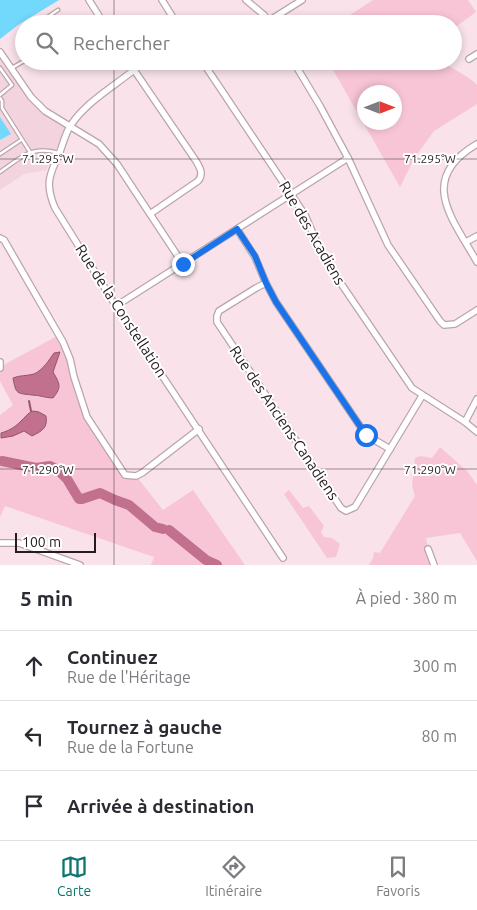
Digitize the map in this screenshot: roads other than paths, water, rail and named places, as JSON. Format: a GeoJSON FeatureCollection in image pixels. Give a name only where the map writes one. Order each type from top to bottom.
{"type":"FeatureCollection","features":[{"type":"Feature","properties":{"kind":"street"},"geometry":{"type":"LineString","coordinates":[[89,0],[98,15]]}},
{"type":"Feature","properties":{"kind":"street"},"geometry":{"type":"LineString","coordinates":[[162,0],[171,15]]}},
{"type":"Feature","properties":{"kind":"street"},"geometry":{"type":"LineString","coordinates":[[246,0],[260,15]]}},
{"type":"Feature","properties":{"kind":"street"},"geometry":{"type":"LineString","coordinates":[[279,15],[302,0]]}},
{"type":"Feature","properties":{"kind":"street"},"geometry":{"type":"LineString","coordinates":[[0,52],[31,97],[45,111],[99,144],[117,164],[183,264]]}},
{"type":"Feature","properties":{"kind":"street"},"geometry":{"type":"LineString","coordinates":[[469,59],[477,54]]}},
{"type":"Feature","properties":{"kind":"street"},"geometry":{"type":"LineString","coordinates":[[134,70],[196,161],[201,172],[201,177],[198,181],[150,214]]}},
{"type":"Feature","properties":{"kind":"street","name":"Rue de la Constellation"},"geometry":{"type":"LineString","coordinates":[[134,70],[96,99],[70,126],[50,176],[48,186],[50,197],[116,306],[283,558]]}},
{"type":"Feature","properties":{"kind":"street","name":"Rue des Acadiens"},"geometry":{"type":"LineString","coordinates":[[210,70],[305,215],[323,257],[412,388],[477,432]]}},
{"type":"Feature","properties":{"kind":"street"},"geometry":{"type":"LineString","coordinates":[[298,70],[348,158],[388,245],[440,321],[444,325],[455,324],[477,310]]}},
{"type":"Feature","properties":{"kind":"street"},"geometry":{"type":"LineString","coordinates":[[477,144],[457,158],[450,168],[443,188],[444,201],[452,220],[477,262]]}},
{"type":"Feature","properties":{"kind":"street"},"geometry":{"type":"LineString","coordinates":[[116,306],[348,158]]}},
{"type":"Feature","properties":{"kind":"street"},"geometry":{"type":"LineString","coordinates":[[237,229],[255,256],[276,302],[366,435],[390,449]]}},
{"type":"Feature","properties":{"kind":"street"},"geometry":{"type":"LineString","coordinates":[[466,242],[477,236]]}},
{"type":"Feature","properties":{"kind":"street"},"geometry":{"type":"LineString","coordinates":[[0,238],[4,240],[63,342],[87,417],[125,475],[136,476],[142,473],[198,429]]}},
{"type":"Feature","properties":{"kind":"street","name":"Rue des Anciens-Canadiens"},"geometry":{"type":"LineString","coordinates":[[266,283],[219,311],[216,322],[341,508],[346,511],[355,507],[422,396]]}},
{"type":"Feature","properties":{"kind":"street"},"geometry":{"type":"LineString","coordinates":[[0,362],[0,368]]}},
{"type":"Feature","properties":{"kind":"street"},"geometry":{"type":"LineString","coordinates":[[464,422],[477,399]]}},
{"type":"Feature","properties":{"kind":"street"},"geometry":{"type":"LineString","coordinates":[[0,543],[19,543],[80,565]]}},
{"type":"Feature","properties":{"kind":"street"},"geometry":{"type":"LineString","coordinates":[[428,549],[434,565]]}},
{"type":"Feature","properties":{"kind":"lane"},"geometry":{"type":"LineString","coordinates":[[50,15],[58,10]]}},
{"type":"Feature","properties":{"kind":"lane"},"geometry":{"type":"LineString","coordinates":[[11,69],[15,67]]}},
{"type":"Feature","properties":{"kind":"lane"},"geometry":{"type":"LineString","coordinates":[[0,68],[12,86],[0,96],[2,108],[30,152]]}},
{"type":"Feature","properties":{"kind":"lane"},"geometry":{"type":"LineString","coordinates":[[0,154],[21,140]]}},
{"type":"Feature","properties":{"kind":"lane"},"geometry":{"type":"LineString","coordinates":[[0,172],[30,152],[46,149],[59,153]]}},
{"type":"Feature","properties":{"kind":"waterway"},"geometry":{"type":"LineString","coordinates":[[29,401],[31,411]]}},
{"type":"Feature","properties":{"kind":"waterway"},"geometry":{"type":"LineString","coordinates":[[2,461],[36,468],[50,466],[58,470],[67,479],[79,499],[100,493],[129,505],[155,527],[163,529]]}},
{"type":"Feature","properties":{"kind":"waterway"},"geometry":{"type":"LineString","coordinates":[[169,530],[206,560],[217,565]]}}]}
